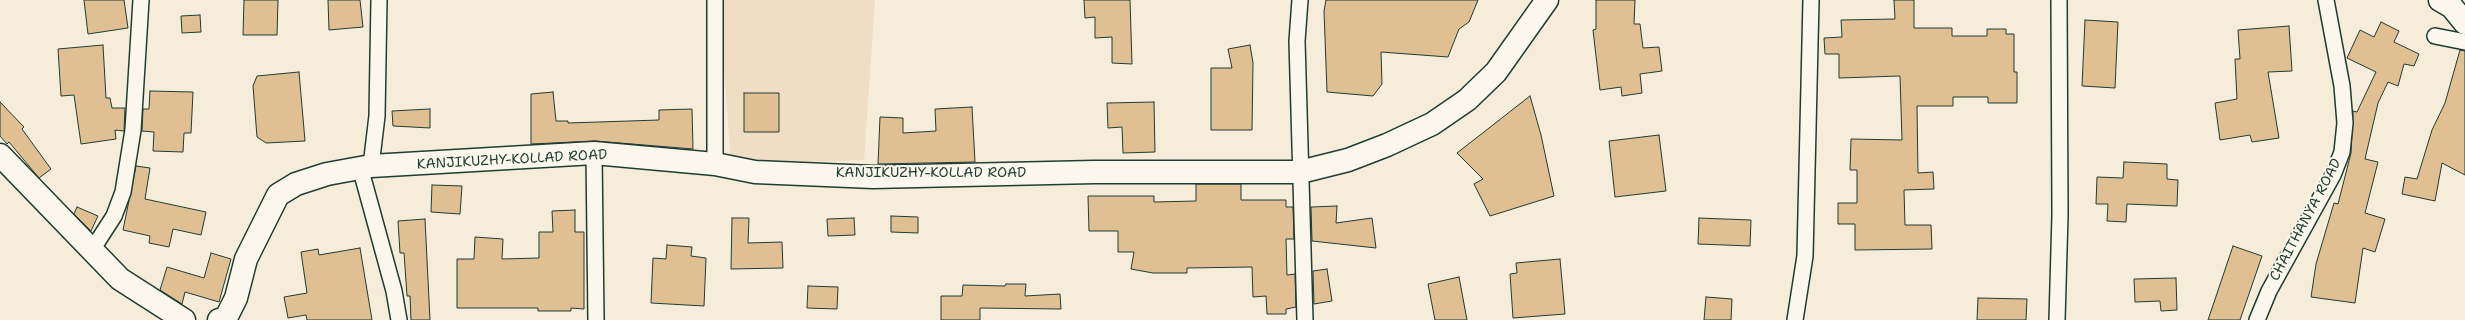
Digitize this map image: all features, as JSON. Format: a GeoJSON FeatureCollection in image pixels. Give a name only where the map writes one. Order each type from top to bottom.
{"type":"FeatureCollection","features":[{"type":"Feature","properties":{"kind":"main road","name":"KANJIKUZHY-KOLLAD ROAD"},"geometry":{"type":"LineString","coordinates":[[219,320],[226,318],[236,298],[246,260],[278,195],[302,182],[366,167],[594,153],[716,164],[755,172],[873,177],[1094,172],[1300,172],[1348,160],[1387,145],[1432,124],[1467,100],[1496,72],[1547,0]]}},
{"type":"Feature","properties":{"kind":"main road"},"geometry":{"type":"LineString","coordinates":[[2440,0],[2452,7],[2465,23]]}},
{"type":"Feature","properties":{"kind":"main road"},"geometry":{"type":"LineString","coordinates":[[0,155],[120,279],[184,320]]}},
{"type":"Feature","properties":{"kind":"street"},"geometry":{"type":"LineString","coordinates":[[92,250],[114,216],[123,192],[133,130],[141,0]]}},
{"type":"Feature","properties":{"kind":"street"},"geometry":{"type":"LineString","coordinates":[[379,0],[377,116],[366,167],[394,291],[399,320]]}},
{"type":"Feature","properties":{"kind":"street"},"geometry":{"type":"LineString","coordinates":[[715,0],[716,164]]}},
{"type":"Feature","properties":{"kind":"street"},"geometry":{"type":"LineString","coordinates":[[1300,0],[1297,40],[1305,320]]}},
{"type":"Feature","properties":{"kind":"street"},"geometry":{"type":"LineString","coordinates":[[1796,320],[1805,256],[1810,0]]}},
{"type":"Feature","properties":{"kind":"street"},"geometry":{"type":"LineString","coordinates":[[2057,320],[2060,214],[2059,0]]}},
{"type":"Feature","properties":{"kind":"street","name":"CHAITHANYA ROAD"},"geometry":{"type":"LineString","coordinates":[[2257,320],[2269,291],[2333,175],[2342,152],[2345,123],[2342,86],[2326,0]]}},
{"type":"Feature","properties":{"kind":"street"},"geometry":{"type":"LineString","coordinates":[[2435,36],[2465,42]]}},
{"type":"Feature","properties":{"kind":"street"},"geometry":{"type":"LineString","coordinates":[[594,153],[596,320]]}},
{"type":"Feature","properties":{"kind":"shaded area"},"geometry":{"type":"Polygon","coordinates":[[[719,0],[875,0],[864,160],[731,164],[719,0]]]}},
{"type":"Feature","properties":{"kind":"building"},"geometry":{"type":"Polygon","coordinates":[[[84,0],[124,0],[128,28],[88,34],[84,0]]]}},
{"type":"Feature","properties":{"kind":"building"},"geometry":{"type":"Polygon","coordinates":[[[244,0],[278,0],[277,35],[243,35],[244,0]]]}},
{"type":"Feature","properties":{"kind":"building"},"geometry":{"type":"Polygon","coordinates":[[[328,0],[360,0],[363,27],[329,30],[328,0]]]}},
{"type":"Feature","properties":{"kind":"building"},"geometry":{"type":"Polygon","coordinates":[[[1084,0],[1130,0],[1132,64],[1112,63],[1112,37],[1095,38],[1095,17],[1085,18],[1084,0]]]}},
{"type":"Feature","properties":{"kind":"building"},"geometry":{"type":"Polygon","coordinates":[[[1326,0],[1478,0],[1469,22],[1459,29],[1448,57],[1381,52],[1382,84],[1373,96],[1327,92],[1324,11],[1326,0]]]}},
{"type":"Feature","properties":{"kind":"building"},"geometry":{"type":"Polygon","coordinates":[[[1596,0],[1635,0],[1634,24],[1640,24],[1643,48],[1659,47],[1662,71],[1640,74],[1642,93],[1622,96],[1621,87],[1600,90],[1593,30],[1596,29],[1596,0]]]}},
{"type":"Feature","properties":{"kind":"building"},"geometry":{"type":"Polygon","coordinates":[[[1894,0],[1914,0],[1914,28],[1952,28],[1952,36],[1987,36],[1987,29],[2006,29],[2006,34],[2014,34],[2014,72],[2017,72],[2017,103],[1988,103],[1988,97],[1953,97],[1953,106],[1917,106],[1918,173],[1933,172],[1934,189],[1904,190],[1905,225],[1931,225],[1932,249],[1855,250],[1855,224],[1838,224],[1838,203],[1857,203],[1857,170],[1850,170],[1851,139],[1902,140],[1900,76],[1839,78],[1839,54],[1825,54],[1824,38],[1842,37],[1841,20],[1895,19],[1894,0]]]}},
{"type":"Feature","properties":{"kind":"building"},"geometry":{"type":"Polygon","coordinates":[[[200,15],[201,32],[182,33],[181,16],[200,15]]]}},
{"type":"Feature","properties":{"kind":"building"},"geometry":{"type":"Polygon","coordinates":[[[2085,20],[2118,22],[2115,88],[2082,86],[2085,20]]]}},
{"type":"Feature","properties":{"kind":"building"},"geometry":{"type":"Polygon","coordinates":[[[2381,22],[2399,31],[2394,42],[2419,54],[2414,66],[2404,64],[2398,86],[2388,82],[2378,103],[2365,159],[2378,162],[2365,213],[2385,219],[2375,252],[2363,248],[2355,303],[2311,297],[2316,264],[2334,203],[2338,204],[2351,153],[2353,111],[2357,112],[2376,72],[2347,58],[2360,30],[2374,37],[2381,22]]]}},
{"type":"Feature","properties":{"kind":"building"},"geometry":{"type":"Polygon","coordinates":[[[2289,26],[2292,71],[2268,72],[2279,138],[2252,142],[2250,135],[2220,140],[2215,103],[2237,99],[2235,59],[2240,59],[2238,30],[2289,26]]]}},
{"type":"Feature","properties":{"kind":"building"},"geometry":{"type":"Polygon","coordinates":[[[103,45],[106,98],[110,98],[112,108],[125,108],[124,131],[115,130],[116,139],[81,144],[74,95],[61,96],[58,49],[103,45]]]}},
{"type":"Feature","properties":{"kind":"building"},"geometry":{"type":"Polygon","coordinates":[[[1250,45],[1253,63],[1252,130],[1211,130],[1211,68],[1232,68],[1228,49],[1250,45]]]}},
{"type":"Feature","properties":{"kind":"building"},"geometry":{"type":"Polygon","coordinates":[[[2460,50],[2465,51],[2465,175],[2442,163],[2435,201],[2402,194],[2405,177],[2417,179],[2432,130],[2445,103],[2460,50]]]}},
{"type":"Feature","properties":{"kind":"building"},"geometry":{"type":"Polygon","coordinates":[[[299,72],[305,141],[266,143],[257,137],[253,86],[257,76],[299,72]]]}},
{"type":"Feature","properties":{"kind":"building"},"geometry":{"type":"Polygon","coordinates":[[[150,91],[193,92],[191,133],[184,133],[183,152],[153,151],[154,132],[142,131],[143,109],[149,109],[150,91]]]}},
{"type":"Feature","properties":{"kind":"building"},"geometry":{"type":"Polygon","coordinates":[[[553,92],[556,121],[568,121],[568,123],[659,120],[659,110],[692,109],[693,149],[595,141],[531,144],[531,94],[553,92]]]}},
{"type":"Feature","properties":{"kind":"building"},"geometry":{"type":"Polygon","coordinates":[[[744,93],[779,93],[779,132],[744,132],[744,93]]]}},
{"type":"Feature","properties":{"kind":"building"},"geometry":{"type":"Polygon","coordinates":[[[1530,96],[1541,135],[1554,196],[1490,216],[1474,184],[1483,179],[1457,153],[1530,96]]]}},
{"type":"Feature","properties":{"kind":"building"},"geometry":{"type":"Polygon","coordinates":[[[0,102],[24,127],[22,129],[51,169],[39,178],[9,142],[7,144],[0,136],[0,102]]]}},
{"type":"Feature","properties":{"kind":"building"},"geometry":{"type":"Polygon","coordinates":[[[1154,102],[1155,152],[1123,153],[1122,127],[1108,128],[1107,103],[1154,102]]]}},
{"type":"Feature","properties":{"kind":"building"},"geometry":{"type":"Polygon","coordinates":[[[972,107],[975,162],[878,164],[880,117],[903,118],[903,133],[936,131],[935,109],[972,107]]]}},
{"type":"Feature","properties":{"kind":"building"},"geometry":{"type":"Polygon","coordinates":[[[430,109],[430,128],[393,126],[392,111],[430,109]]]}},
{"type":"Feature","properties":{"kind":"building"},"geometry":{"type":"Polygon","coordinates":[[[1659,135],[1666,191],[1615,197],[1609,141],[1659,135]]]}},
{"type":"Feature","properties":{"kind":"building"},"geometry":{"type":"Polygon","coordinates":[[[2124,162],[2167,164],[2167,179],[2178,180],[2177,206],[2127,204],[2126,222],[2107,221],[2108,204],[2096,204],[2097,177],[2123,178],[2124,162]]]}},
{"type":"Feature","properties":{"kind":"building"},"geometry":{"type":"Polygon","coordinates":[[[136,166],[150,168],[145,199],[206,212],[201,235],[173,229],[169,247],[149,243],[150,236],[123,230],[136,166]]]}},
{"type":"Feature","properties":{"kind":"building"},"geometry":{"type":"Polygon","coordinates":[[[1196,184],[1241,184],[1241,200],[1286,200],[1286,207],[1293,207],[1294,239],[1286,239],[1287,275],[1295,274],[1296,307],[1286,309],[1286,314],[1267,314],[1266,296],[1253,297],[1252,267],[1187,268],[1187,273],[1153,273],[1131,269],[1134,252],[1118,252],[1118,231],[1089,231],[1088,196],[1154,196],[1154,202],[1196,201],[1196,184]]]}},
{"type":"Feature","properties":{"kind":"building"},"geometry":{"type":"Polygon","coordinates":[[[432,185],[462,186],[460,214],[431,212],[432,185]]]}},
{"type":"Feature","properties":{"kind":"building"},"geometry":{"type":"Polygon","coordinates":[[[1337,206],[1336,223],[1372,218],[1376,248],[1312,241],[1311,207],[1337,206]]]}},
{"type":"Feature","properties":{"kind":"building"},"geometry":{"type":"Polygon","coordinates":[[[77,207],[98,216],[91,231],[74,214],[77,207]]]}},
{"type":"Feature","properties":{"kind":"building"},"geometry":{"type":"Polygon","coordinates":[[[575,210],[575,232],[584,232],[584,309],[571,308],[571,311],[538,311],[538,308],[457,308],[457,259],[474,259],[475,237],[503,239],[502,259],[539,258],[539,232],[553,232],[552,211],[575,210]]]}},
{"type":"Feature","properties":{"kind":"building"},"geometry":{"type":"Polygon","coordinates":[[[891,216],[918,217],[918,233],[891,232],[891,216]]]}},
{"type":"Feature","properties":{"kind":"building"},"geometry":{"type":"Polygon","coordinates":[[[732,218],[749,218],[748,243],[782,242],[783,268],[731,269],[732,218]]]}},
{"type":"Feature","properties":{"kind":"building"},"geometry":{"type":"Polygon","coordinates":[[[854,218],[855,235],[828,236],[827,219],[854,218]]]}},
{"type":"Feature","properties":{"kind":"building"},"geometry":{"type":"Polygon","coordinates":[[[1699,218],[1751,220],[1750,246],[1698,244],[1699,218]]]}},
{"type":"Feature","properties":{"kind":"building"},"geometry":{"type":"Polygon","coordinates":[[[425,219],[430,320],[411,320],[410,296],[407,296],[404,253],[400,253],[398,221],[425,219]]]}},
{"type":"Feature","properties":{"kind":"building"},"geometry":{"type":"Polygon","coordinates":[[[667,245],[692,247],[691,256],[706,258],[704,306],[651,303],[653,258],[666,259],[667,245]]]}},
{"type":"Feature","properties":{"kind":"building"},"geometry":{"type":"Polygon","coordinates":[[[2233,246],[2262,256],[2240,320],[2208,320],[2233,246]]]}},
{"type":"Feature","properties":{"kind":"building"},"geometry":{"type":"Polygon","coordinates":[[[360,248],[372,320],[307,320],[306,315],[288,318],[284,297],[307,293],[301,252],[318,249],[319,255],[360,248]]]}},
{"type":"Feature","properties":{"kind":"building"},"geometry":{"type":"Polygon","coordinates":[[[211,253],[231,259],[219,302],[185,292],[182,304],[160,290],[167,267],[204,278],[211,253]]]}},
{"type":"Feature","properties":{"kind":"building"},"geometry":{"type":"Polygon","coordinates":[[[1560,259],[1565,314],[1513,318],[1510,274],[1517,273],[1516,263],[1560,259]]]}},
{"type":"Feature","properties":{"kind":"building"},"geometry":{"type":"Polygon","coordinates":[[[1327,269],[1332,301],[1314,304],[1313,271],[1327,269]]]}},
{"type":"Feature","properties":{"kind":"building"},"geometry":{"type":"Polygon","coordinates":[[[1459,277],[1467,320],[1435,320],[1428,284],[1459,277]]]}},
{"type":"Feature","properties":{"kind":"building"},"geometry":{"type":"Polygon","coordinates":[[[2176,278],[2177,310],[2161,311],[2160,301],[2135,302],[2134,279],[2176,278]]]}},
{"type":"Feature","properties":{"kind":"building"},"geometry":{"type":"Polygon","coordinates":[[[1006,284],[1026,284],[1025,296],[1060,294],[1061,309],[980,308],[980,320],[941,320],[941,296],[962,296],[963,285],[1005,286],[1006,284]]]}},
{"type":"Feature","properties":{"kind":"building"},"geometry":{"type":"Polygon","coordinates":[[[808,286],[838,287],[837,309],[807,308],[808,286]]]}},
{"type":"Feature","properties":{"kind":"building"},"geometry":{"type":"Polygon","coordinates":[[[1706,297],[1732,299],[1731,320],[1704,320],[1706,297]]]}},
{"type":"Feature","properties":{"kind":"building"},"geometry":{"type":"Polygon","coordinates":[[[1978,298],[2027,299],[2026,320],[1977,320],[1978,298]]]}}]}
